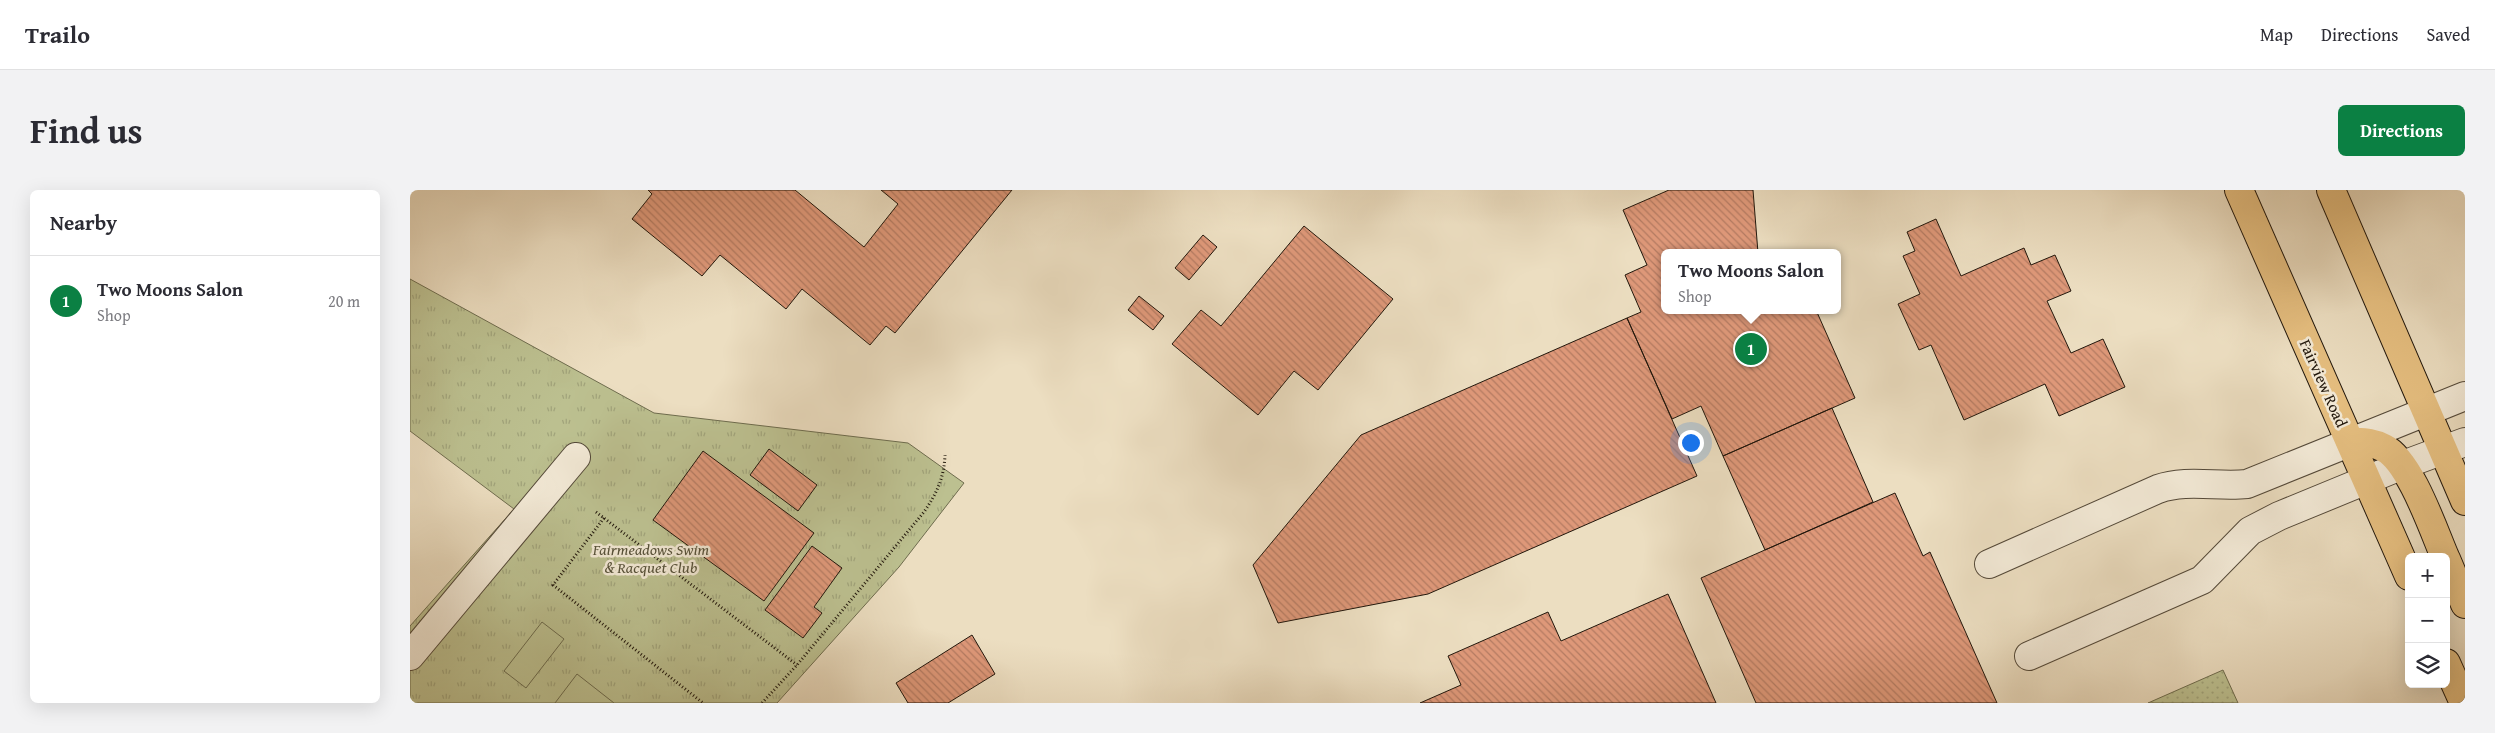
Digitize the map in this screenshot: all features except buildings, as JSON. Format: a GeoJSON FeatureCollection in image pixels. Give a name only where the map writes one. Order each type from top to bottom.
{"type":"FeatureCollection","features":[{"type":"Feature","properties":{"kind":"main road","name":"Fairview Road"},"geometry":{"type":"LineString","coordinates":[[2239,190],[2405,567]]}},
{"type":"Feature","properties":{"kind":"main road"},"geometry":{"type":"LineString","coordinates":[[2331,190],[2426,411],[2454,446],[2465,501]]}},
{"type":"Feature","properties":{"kind":"main road"},"geometry":{"type":"LineString","coordinates":[[2350,441],[2382,447],[2403,465],[2444,553]]}},
{"type":"Feature","properties":{"kind":"main road"},"geometry":{"type":"LineString","coordinates":[[2450,568],[2465,604]]}},
{"type":"Feature","properties":{"kind":"main road"},"geometry":{"type":"LineString","coordinates":[[2450,672],[2464,703]]}},
{"type":"Feature","properties":{"kind":"lane"},"geometry":{"type":"LineString","coordinates":[[1989,564],[2158,489],[2183,483],[2230,486],[2247,484],[2465,396]]}},
{"type":"Feature","properties":{"kind":"lane"},"geometry":{"type":"LineString","coordinates":[[2029,656],[2193,585],[2210,574],[2250,531],[2279,516],[2454,446]]}},
{"type":"Feature","properties":{"kind":"lane"},"geometry":{"type":"LineString","coordinates":[[410,656],[576,457]]}},
{"type":"Feature","properties":{"kind":"path"},"geometry":{"type":"LineString","coordinates":[[762,703],[797,665],[924,512],[937,493],[944,474],[944,455]]}},
{"type":"Feature","properties":{"kind":"path"},"geometry":{"type":"LineString","coordinates":[[596,512],[797,665]]}},
{"type":"Feature","properties":{"kind":"path"},"geometry":{"type":"LineString","coordinates":[[604,518],[553,585],[702,703]]}},
{"type":"Feature","properties":{"kind":"green space","name":"Fairmeadows Swim & Racquet Club"},"geometry":{"type":"Polygon","coordinates":[[[410,279],[654,413],[908,443],[964,483],[899,567],[777,703],[410,703],[410,626],[514,509],[410,431],[410,279]]]}},
{"type":"Feature","properties":{"kind":"green space"},"geometry":{"type":"Polygon","coordinates":[[[542,622],[564,639],[526,688],[504,671],[542,622]]]}},
{"type":"Feature","properties":{"kind":"green space"},"geometry":{"type":"Polygon","coordinates":[[[2223,670],[2238,703],[2148,703],[2223,670]]]}},
{"type":"Feature","properties":{"kind":"green space"},"geometry":{"type":"Polygon","coordinates":[[[577,674],[614,703],[555,703],[577,674]]]}},
{"type":"Feature","properties":{"kind":"place","name":"Two Moons Salon"},"geometry":{"type":"Point","coordinates":[1751,349]}}]}
